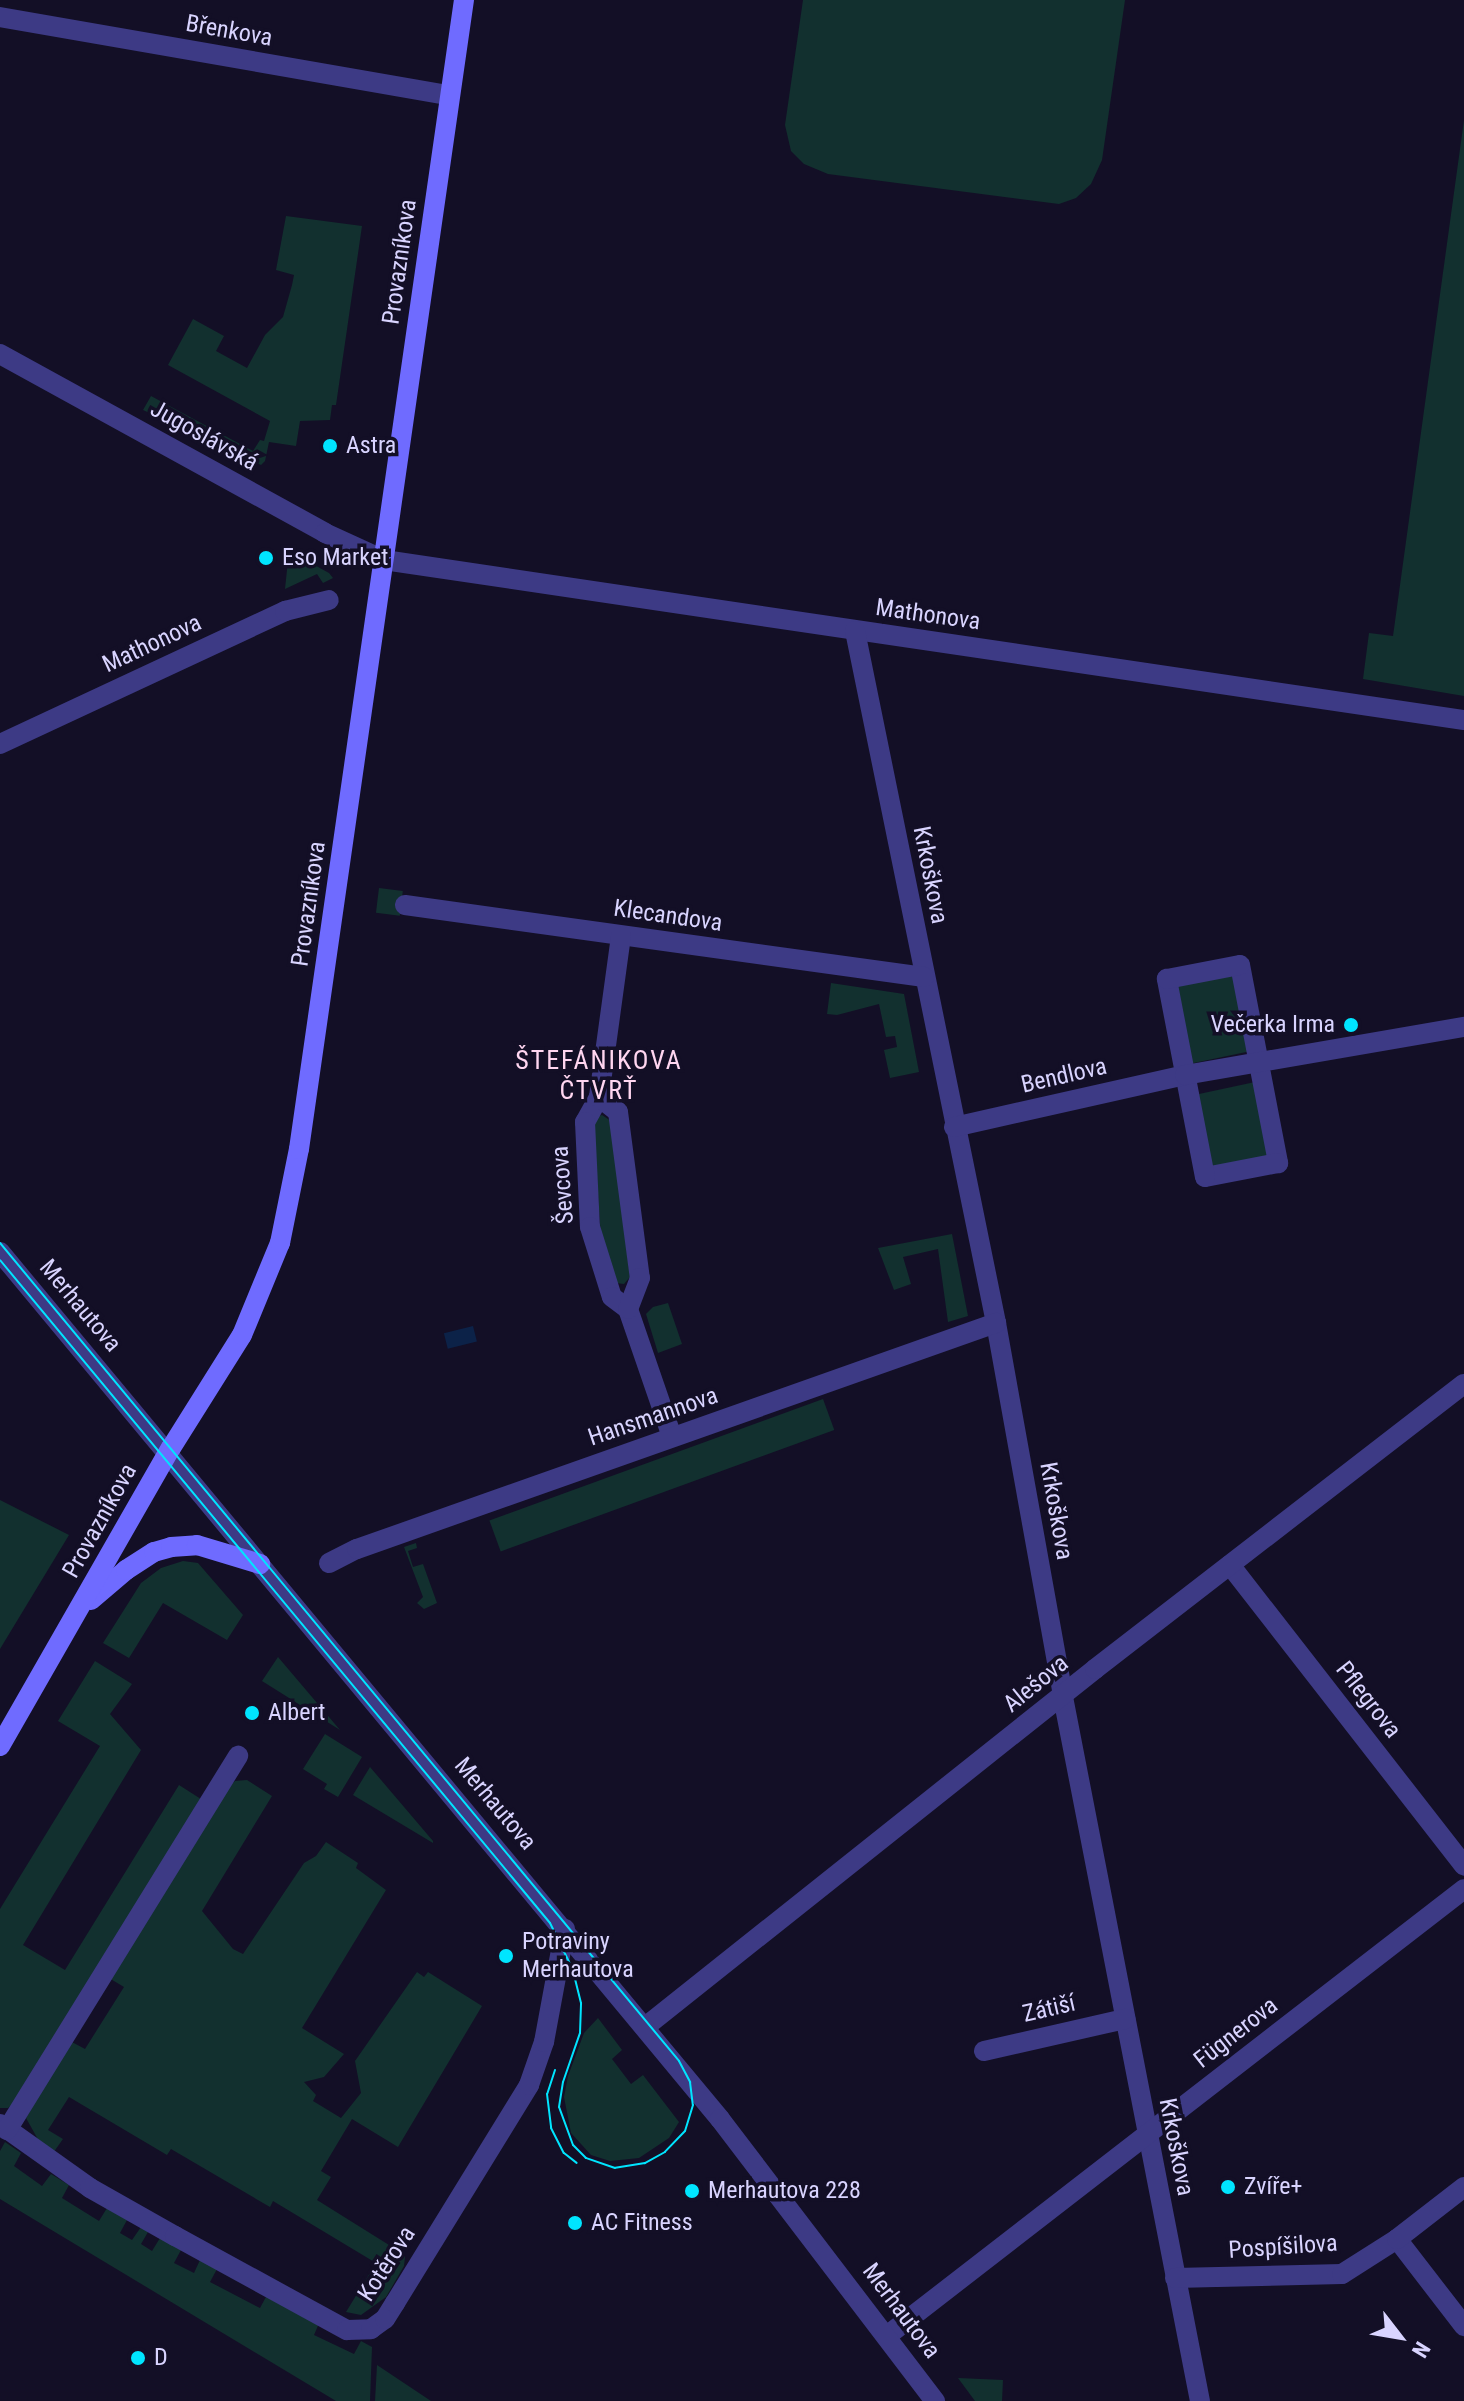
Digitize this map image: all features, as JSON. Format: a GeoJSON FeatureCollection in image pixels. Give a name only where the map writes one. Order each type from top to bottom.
{"type":"FeatureCollection","features":[{"type":"Feature","properties":{"kind":"main road","name":"Provazníkova"},"geometry":{"type":"LineString","coordinates":[[0,1746],[169,1452],[242,1335],[280,1243],[299,1149],[464,0]]}},
{"type":"Feature","properties":{"kind":"main road"},"geometry":{"type":"LineString","coordinates":[[79,1610],[126,1570],[162,1549],[197,1545],[260,1564]]}},
{"type":"Feature","properties":{"kind":"street","name":"Břenkova"},"geometry":{"type":"LineString","coordinates":[[0,17],[449,95]]}},
{"type":"Feature","properties":{"kind":"street","name":"Jugoslávská"},"geometry":{"type":"LineString","coordinates":[[0,354],[332,537],[384,560]]}},
{"type":"Feature","properties":{"kind":"street","name":"Mathonova"},"geometry":{"type":"LineString","coordinates":[[384,560],[1464,720]]}},
{"type":"Feature","properties":{"kind":"street","name":"Mathonova"},"geometry":{"type":"LineString","coordinates":[[0,744],[285,611],[329,600]]}},
{"type":"Feature","properties":{"kind":"street","name":"Krkoškova"},"geometry":{"type":"LineString","coordinates":[[855,631],[996,1323],[1063,1697],[1200,2401]]}},
{"type":"Feature","properties":{"kind":"street","name":"Klecandova"},"geometry":{"type":"LineString","coordinates":[[405,905],[924,977]]}},
{"type":"Feature","properties":{"kind":"street","name":"Ševcova"},"geometry":{"type":"LineString","coordinates":[[621,936],[599,1097],[585,1122],[590,1227],[612,1297],[628,1309],[672,1437]]}},
{"type":"Feature","properties":{"kind":"street"},"geometry":{"type":"LineString","coordinates":[[1240,965],[1259,1063],[1278,1163],[1205,1177],[1167,979],[1240,965]]}},
{"type":"Feature","properties":{"kind":"street","name":"Bendlova"},"geometry":{"type":"LineString","coordinates":[[954,1127],[1185,1075],[1464,1027]]}},
{"type":"Feature","properties":{"kind":"street"},"geometry":{"type":"LineString","coordinates":[[599,1097],[618,1112],[640,1278],[628,1309]]}},
{"type":"Feature","properties":{"kind":"street","name":"Merhautova"},"geometry":{"type":"LineString","coordinates":[[0,1252],[645,2027],[888,2335],[935,2401]]}},
{"type":"Feature","properties":{"kind":"street","name":"Hansmannova"},"geometry":{"type":"LineString","coordinates":[[329,1563],[357,1549],[996,1323]]}},
{"type":"Feature","properties":{"kind":"street","name":"Alešova"},"geometry":{"type":"LineString","coordinates":[[645,2027],[1464,1384]]}},
{"type":"Feature","properties":{"kind":"street","name":"Pflegrova"},"geometry":{"type":"LineString","coordinates":[[1230,1565],[1464,1866]]}},
{"type":"Feature","properties":{"kind":"street","name":"Kotěrova"},"geometry":{"type":"LineString","coordinates":[[238,1756],[3,2127],[90,2188],[339,2326],[355,2331],[371,2329],[385,2319],[529,2085],[544,2042],[565,1929]]}},
{"type":"Feature","properties":{"kind":"street","name":"Fügnerova"},"geometry":{"type":"LineString","coordinates":[[888,2335],[1464,1889]]}},
{"type":"Feature","properties":{"kind":"street","name":"Zátiší"},"geometry":{"type":"LineString","coordinates":[[984,2051],[1125,2019]]}},
{"type":"Feature","properties":{"kind":"street","name":"Pospíšilova"},"geometry":{"type":"LineString","coordinates":[[1175,2278],[1342,2274],[1397,2239],[1464,2187]]}},
{"type":"Feature","properties":{"kind":"street"},"geometry":{"type":"LineString","coordinates":[[1397,2239],[1464,2326]]}},
{"type":"Feature","properties":{"kind":"green space"},"geometry":{"type":"Polygon","coordinates":[[[803,0],[1125,0],[1102,160],[1091,184],[1076,198],[1059,204],[828,174],[804,164],[791,151],[785,125],[803,0]]]}},
{"type":"Feature","properties":{"kind":"green space"},"geometry":{"type":"Polygon","coordinates":[[[1464,120],[1464,696],[1363,679],[1369,633],[1393,636],[1464,120]]]}},
{"type":"Feature","properties":{"kind":"green space"},"geometry":{"type":"Polygon","coordinates":[[[286,216],[362,226],[336,405],[332,405],[330,420],[300,421],[296,446],[269,442],[265,461],[261,465],[143,410],[151,396],[253,451],[260,440],[264,441],[270,421],[168,365],[193,319],[224,336],[216,351],[247,368],[265,335],[283,317],[292,285],[294,275],[276,270],[286,216]]]}},
{"type":"Feature","properties":{"kind":"green space"},"geometry":{"type":"Polygon","coordinates":[[[289,551],[333,578],[323,583],[317,574],[285,589],[289,551]]]}},
{"type":"Feature","properties":{"kind":"green space"},"geometry":{"type":"Polygon","coordinates":[[[379,888],[403,891],[400,916],[376,913],[379,888]]]}},
{"type":"Feature","properties":{"kind":"green space"},"geometry":{"type":"Polygon","coordinates":[[[1227,975],[1235,977],[1251,1051],[1189,1064],[1177,985],[1227,975]]]}},
{"type":"Feature","properties":{"kind":"green space"},"geometry":{"type":"Polygon","coordinates":[[[831,983],[904,994],[919,1072],[890,1078],[884,1050],[897,1047],[895,1036],[886,1037],[879,1004],[837,1015],[827,1014],[831,983]]]}},
{"type":"Feature","properties":{"kind":"green space"},"geometry":{"type":"Polygon","coordinates":[[[1255,1082],[1271,1155],[1210,1168],[1194,1095],[1255,1082]]]}},
{"type":"Feature","properties":{"kind":"green space"},"geometry":{"type":"Polygon","coordinates":[[[602,1115],[611,1121],[630,1277],[624,1284],[616,1283],[601,1239],[593,1118],[602,1115]]]}},
{"type":"Feature","properties":{"kind":"green space"},"geometry":{"type":"Polygon","coordinates":[[[952,1234],[968,1316],[948,1322],[938,1249],[903,1257],[911,1284],[894,1290],[878,1248],[952,1234]]]}},
{"type":"Feature","properties":{"kind":"green space"},"geometry":{"type":"Polygon","coordinates":[[[668,1303],[682,1344],[658,1353],[646,1314],[653,1307],[668,1303]]]}},
{"type":"Feature","properties":{"kind":"green space"},"geometry":{"type":"Polygon","coordinates":[[[823,1399],[834,1430],[501,1551],[489,1520],[823,1399]]]}},
{"type":"Feature","properties":{"kind":"green space"},"geometry":{"type":"Polygon","coordinates":[[[0,1500],[69,1535],[0,1649],[0,1500]]]}},
{"type":"Feature","properties":{"kind":"green space"},"geometry":{"type":"Polygon","coordinates":[[[416,1543],[417,1548],[408,1551],[413,1567],[423,1564],[437,1603],[424,1609],[417,1603],[423,1597],[404,1547],[416,1543]]]}},
{"type":"Feature","properties":{"kind":"green space"},"geometry":{"type":"Polygon","coordinates":[[[183,1561],[198,1563],[243,1615],[227,1640],[163,1603],[129,1658],[103,1643],[141,1583],[161,1568],[183,1561]]]}},
{"type":"Feature","properties":{"kind":"green space"},"geometry":{"type":"Polygon","coordinates":[[[278,1657],[340,1730],[262,1681],[278,1657]]]}},
{"type":"Feature","properties":{"kind":"green space"},"geometry":{"type":"Polygon","coordinates":[[[95,1661],[132,1684],[110,1714],[141,1750],[23,1945],[65,1970],[179,1785],[204,1801],[21,2097],[8,2108],[0,2108],[0,1909],[100,1746],[58,1721],[95,1661]]]}},
{"type":"Feature","properties":{"kind":"green space"},"geometry":{"type":"Polygon","coordinates":[[[325,1734],[362,1757],[338,1797],[324,1789],[327,1784],[303,1769],[325,1734]]]}},
{"type":"Feature","properties":{"kind":"green space"},"geometry":{"type":"Polygon","coordinates":[[[370,1767],[433,1841],[433,1843],[353,1795],[370,1767]]]}},
{"type":"Feature","properties":{"kind":"green space"},"geometry":{"type":"Polygon","coordinates":[[[247,1780],[272,1796],[202,1911],[233,1949],[243,1954],[304,1863],[316,1856],[326,1842],[358,1863],[356,1868],[386,1890],[302,2028],[344,2054],[324,2077],[304,2082],[316,2095],[313,2101],[341,2118],[361,2093],[355,2061],[417,1972],[424,1977],[428,1972],[482,2006],[398,2147],[352,2119],[321,2171],[331,2177],[317,2200],[389,2245],[394,2242],[405,2257],[404,2266],[386,2297],[361,2315],[346,2312],[376,2263],[273,2201],[270,2207],[171,2149],[167,2155],[69,2097],[48,2130],[63,2139],[53,2153],[40,2143],[26,2118],[70,2041],[85,2049],[124,1987],[109,1978],[222,1793],[235,1781],[247,1780]]]}},
{"type":"Feature","properties":{"kind":"green space"},"geometry":{"type":"Polygon","coordinates":[[[598,2018],[622,2050],[612,2059],[631,2084],[643,2075],[679,2122],[669,2138],[639,2158],[610,2161],[591,2155],[571,2133],[564,2097],[568,2076],[584,2033],[598,2018]]]}},
{"type":"Feature","properties":{"kind":"green space"},"geometry":{"type":"Polygon","coordinates":[[[5,2142],[21,2153],[14,2166],[42,2186],[51,2174],[69,2185],[62,2198],[99,2221],[107,2208],[127,2220],[120,2233],[132,2240],[141,2227],[148,2232],[141,2244],[152,2251],[160,2238],[181,2250],[174,2263],[194,2273],[200,2260],[217,2269],[210,2282],[260,2308],[267,2295],[320,2321],[314,2335],[354,2354],[361,2341],[372,2347],[370,2401],[336,2401],[0,2199],[0,2151],[5,2142]]]}},
{"type":"Feature","properties":{"kind":"green space"},"geometry":{"type":"Polygon","coordinates":[[[377,2365],[431,2401],[375,2401],[377,2365]]]}},
{"type":"Feature","properties":{"kind":"green space"},"geometry":{"type":"Polygon","coordinates":[[[958,2378],[1003,2380],[1002,2401],[975,2401],[958,2378]]]}},
{"type":"Feature","properties":{"kind":"water"},"geometry":{"type":"Polygon","coordinates":[[[473,1326],[477,1342],[448,1349],[444,1333],[473,1326]]]}},
{"type":"Feature","properties":{"kind":"tram line"},"geometry":{"type":"LineString","coordinates":[[0,1243],[679,2061],[690,2082],[693,2105],[685,2131],[665,2152],[645,2163],[615,2168],[586,2158],[573,2145],[559,2107],[563,2082],[580,2033],[581,2003],[573,1970],[550,1923],[0,1260]]}},
{"type":"Feature","properties":{"kind":"tram line"},"geometry":{"type":"LineString","coordinates":[[555,2070],[547,2094],[551,2128],[564,2153],[577,2163]]}},
{"type":"Feature","properties":{"kind":"place","name":"Astra"},"geometry":{"type":"Point","coordinates":[330,446]}},
{"type":"Feature","properties":{"kind":"place","name":"Eso Market"},"geometry":{"type":"Point","coordinates":[266,558]}},
{"type":"Feature","properties":{"kind":"place","name":"Večerka Irma"},"geometry":{"type":"Point","coordinates":[1351,1025]}},
{"type":"Feature","properties":{"kind":"place","name":"Albert"},"geometry":{"type":"Point","coordinates":[252,1713]}},
{"type":"Feature","properties":{"kind":"place","name":"Potraviny Merhautova"},"geometry":{"type":"Point","coordinates":[506,1956]}},
{"type":"Feature","properties":{"kind":"place","name":"Zvíře+"},"geometry":{"type":"Point","coordinates":[1228,2187]}},
{"type":"Feature","properties":{"kind":"place","name":"Merhautova 228"},"geometry":{"type":"Point","coordinates":[692,2191]}},
{"type":"Feature","properties":{"kind":"place","name":"AC Fitness"},"geometry":{"type":"Point","coordinates":[575,2223]}},
{"type":"Feature","properties":{"kind":"place","name":"D"},"geometry":{"type":"Point","coordinates":[138,2358]}},
{"type":"Feature","properties":{"kind":"district","name":"ŠTEFÁNIKOVA ČTVRŤ"},"geometry":{"type":"Point","coordinates":[599,1076]}}]}
